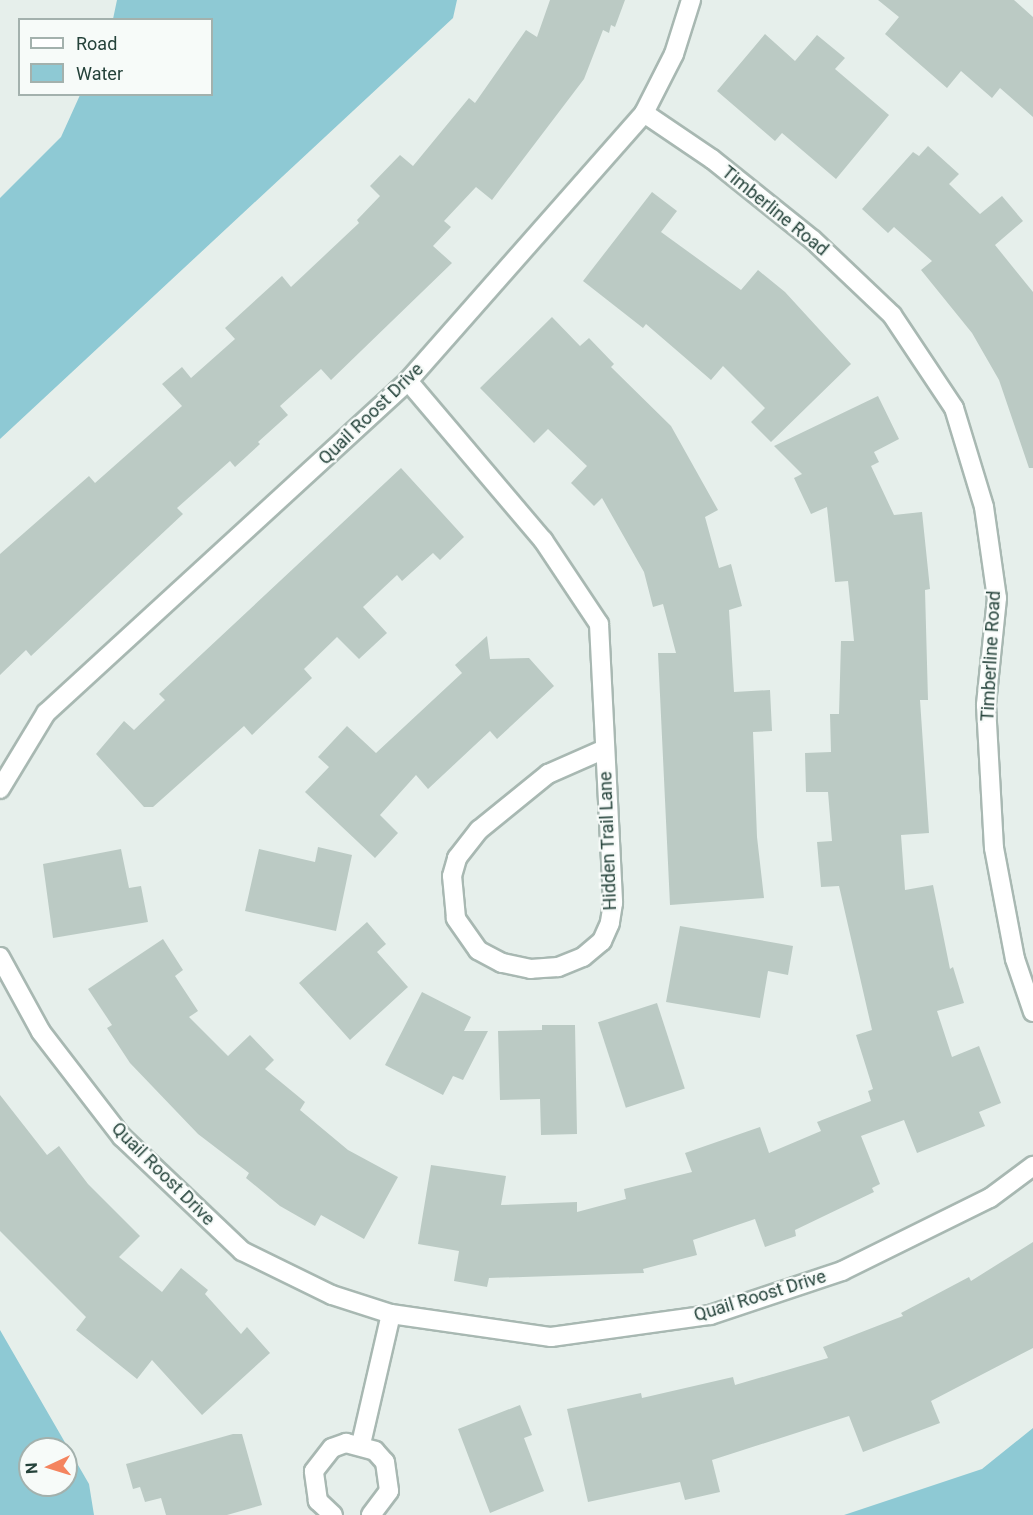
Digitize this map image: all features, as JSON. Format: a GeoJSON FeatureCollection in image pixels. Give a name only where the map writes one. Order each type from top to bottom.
{"type":"FeatureCollection","features":[{"type":"Feature","properties":{"kind":"street","name":"Quail Roost Drive"},"geometry":{"type":"LineString","coordinates":[[0,789],[46,713],[408,381],[644,113],[674,54],[692,0]]}},
{"type":"Feature","properties":{"kind":"street","name":"Timberline Road"},"geometry":{"type":"LineString","coordinates":[[644,113],[712,159],[821,248],[892,315],[954,408],[984,507],[997,598],[986,705],[994,848],[1015,959],[1033,1012]]}},
{"type":"Feature","properties":{"kind":"street","name":"Hidden Trail Lane"},"geometry":{"type":"LineString","coordinates":[[408,381],[543,540],[599,624],[613,903],[610,923],[602,941],[583,957],[558,967],[531,969],[502,963],[478,950],[456,918],[452,876],[457,858],[479,830],[548,774],[605,749]]}},
{"type":"Feature","properties":{"kind":"street","name":"Quail Roost Drive"},"geometry":{"type":"LineString","coordinates":[[0,957],[41,1032],[122,1137],[242,1251],[332,1295],[391,1314],[551,1337],[710,1315],[842,1271],[990,1198],[1033,1166]]}},
{"type":"Feature","properties":{"kind":"street"},"geometry":{"type":"LineString","coordinates":[[361,1444],[391,1314]]}},
{"type":"Feature","properties":{"kind":"street"},"geometry":{"type":"LineString","coordinates":[[333,1515],[318,1501],[314,1471],[332,1448],[346,1443],[361,1444],[380,1456],[390,1476],[389,1491],[371,1515]]}},
{"type":"Feature","properties":{"kind":"water"},"geometry":{"type":"Polygon","coordinates":[[[117,0],[457,0],[453,18],[0,439],[0,198],[61,137],[80,96],[213,96],[213,18],[113,18],[117,0]]]}},
{"type":"Feature","properties":{"kind":"water"},"geometry":{"type":"Polygon","coordinates":[[[0,1330],[62,1437],[18,1437],[18,1497],[78,1497],[78,1465],[89,1484],[94,1515],[0,1515],[0,1330]]]}},
{"type":"Feature","properties":{"kind":"water"},"geometry":{"type":"Polygon","coordinates":[[[1033,1428],[1033,1515],[844,1515],[982,1469],[1033,1428]]]}},
{"type":"Feature","properties":{"kind":"building"},"geometry":{"type":"Polygon","coordinates":[[[550,0],[625,0],[615,27],[611,25],[609,33],[603,30],[584,79],[492,200],[476,187],[444,221],[451,227],[433,246],[452,263],[331,380],[321,369],[280,406],[288,415],[258,442],[260,444],[235,467],[230,461],[177,508],[183,514],[31,656],[26,650],[0,675],[0,554],[89,476],[95,483],[182,406],[162,384],[182,367],[191,378],[235,339],[225,328],[282,276],[291,287],[359,223],[357,220],[380,196],[370,186],[400,155],[413,166],[469,98],[475,103],[526,30],[537,37],[550,0]]]}},
{"type":"Feature","properties":{"kind":"building"},"geometry":{"type":"Polygon","coordinates":[[[878,0],[1014,0],[1033,17],[1033,117],[1000,88],[992,98],[961,71],[947,88],[885,34],[899,17],[878,0]]]}},
{"type":"Feature","properties":{"kind":"building"},"geometry":{"type":"Polygon","coordinates":[[[765,34],[795,61],[817,35],[845,58],[835,69],[889,115],[836,179],[782,133],[775,141],[717,91],[765,34]]]}},
{"type":"Feature","properties":{"kind":"building"},"geometry":{"type":"Polygon","coordinates":[[[928,146],[959,174],[949,184],[980,214],[1002,196],[1023,221],[995,245],[1033,292],[1033,468],[1029,468],[999,380],[972,333],[921,270],[932,261],[894,227],[888,233],[862,209],[913,152],[919,156],[928,146]]]}},
{"type":"Feature","properties":{"kind":"building"},"geometry":{"type":"Polygon","coordinates":[[[652,192],[677,211],[661,232],[741,290],[758,270],[785,292],[851,364],[771,442],[751,422],[765,408],[723,366],[711,380],[646,324],[643,328],[583,281],[652,192]]]}},
{"type":"Feature","properties":{"kind":"building"},"geometry":{"type":"Polygon","coordinates":[[[552,317],[580,346],[589,338],[614,364],[611,367],[671,426],[718,510],[705,517],[719,568],[731,564],[742,606],[729,610],[734,692],[770,690],[772,731],[753,732],[757,837],[764,898],[670,905],[658,653],[676,653],[663,604],[653,607],[644,572],[602,498],[594,506],[571,483],[587,466],[548,429],[534,443],[480,388],[552,317]]]}},
{"type":"Feature","properties":{"kind":"building"},"geometry":{"type":"Polygon","coordinates":[[[878,396],[899,439],[874,452],[879,462],[871,466],[894,515],[922,512],[930,589],[925,590],[928,700],[920,700],[929,833],[901,835],[905,890],[933,885],[950,969],[953,967],[964,1003],[937,1011],[952,1057],[979,1046],[1001,1103],[979,1112],[985,1126],[917,1153],[904,1120],[861,1136],[880,1184],[872,1188],[874,1192],[795,1230],[796,1236],[765,1247],[755,1219],[693,1240],[697,1255],[643,1269],[644,1273],[489,1278],[487,1287],[454,1281],[459,1251],[418,1244],[431,1165],[506,1176],[501,1205],[577,1202],[577,1212],[626,1199],[624,1189],[692,1172],[685,1153],[760,1127],[769,1153],[821,1131],[817,1122],[871,1101],[868,1091],[873,1089],[856,1035],[872,1030],[839,886],[821,887],[817,842],[832,841],[828,792],[806,792],[805,753],[831,752],[830,714],[839,714],[841,641],[854,641],[848,581],[835,582],[827,507],[811,514],[794,478],[802,474],[774,446],[878,396]]]}},
{"type":"Feature","properties":{"kind":"building"},"geometry":{"type":"Polygon","coordinates":[[[401,468],[464,537],[440,560],[433,553],[402,581],[397,575],[363,607],[387,633],[359,659],[337,637],[304,669],[312,678],[252,735],[244,726],[153,807],[144,807],[96,754],[124,721],[134,730],[165,700],[159,694],[401,468]]]}},
{"type":"Feature","properties":{"kind":"building"},"geometry":{"type":"Polygon","coordinates":[[[487,636],[490,659],[529,658],[554,686],[497,739],[490,731],[428,789],[416,775],[380,815],[398,833],[375,858],[305,792],[329,767],[318,757],[347,726],[376,753],[462,673],[455,665],[487,636]]]}},
{"type":"Feature","properties":{"kind":"building"},"geometry":{"type":"Polygon","coordinates":[[[318,847],[352,855],[336,931],[245,911],[259,849],[315,862],[318,847]]]}},
{"type":"Feature","properties":{"kind":"building"},"geometry":{"type":"Polygon","coordinates":[[[121,849],[129,888],[141,886],[148,922],[53,938],[43,864],[121,849]]]}},
{"type":"Feature","properties":{"kind":"building"},"geometry":{"type":"Polygon","coordinates":[[[367,922],[386,944],[377,952],[408,987],[350,1040],[299,983],[367,922]]]}},
{"type":"Feature","properties":{"kind":"building"},"geometry":{"type":"Polygon","coordinates":[[[680,926],[793,946],[788,975],[768,971],[760,1018],[666,1002],[680,926]]]}},
{"type":"Feature","properties":{"kind":"building"},"geometry":{"type":"Polygon","coordinates":[[[163,939],[183,970],[175,976],[198,1011],[189,1017],[228,1056],[250,1035],[274,1060],[265,1069],[305,1102],[300,1110],[348,1150],[398,1177],[364,1239],[321,1215],[315,1226],[280,1206],[246,1178],[249,1173],[198,1134],[130,1063],[107,1028],[112,1025],[88,989],[163,939]]]}},
{"type":"Feature","properties":{"kind":"building"},"geometry":{"type":"Polygon","coordinates":[[[422,992],[471,1017],[464,1031],[488,1031],[463,1080],[453,1076],[443,1095],[385,1065],[422,992]]]}},
{"type":"Feature","properties":{"kind":"building"},"geometry":{"type":"Polygon","coordinates":[[[657,1003],[685,1089],[626,1108],[598,1022],[657,1003]]]}},
{"type":"Feature","properties":{"kind":"building"},"geometry":{"type":"Polygon","coordinates":[[[542,1025],[575,1025],[577,1134],[541,1135],[540,1099],[500,1100],[498,1031],[542,1030],[542,1025]]]}},
{"type":"Feature","properties":{"kind":"building"},"geometry":{"type":"Polygon","coordinates":[[[0,1095],[47,1155],[59,1146],[88,1184],[140,1236],[119,1257],[162,1292],[181,1268],[208,1290],[205,1294],[241,1334],[247,1327],[270,1353],[202,1415],[152,1360],[137,1379],[76,1330],[86,1317],[0,1231],[0,1095]]]}},
{"type":"Feature","properties":{"kind":"building"},"geometry":{"type":"Polygon","coordinates":[[[1033,1242],[1033,1348],[931,1401],[940,1423],[863,1452],[849,1416],[712,1460],[720,1492],[685,1500],[680,1482],[588,1502],[567,1409],[641,1393],[642,1398],[733,1377],[735,1385],[828,1358],[823,1347],[903,1316],[901,1313],[969,1277],[971,1281],[1033,1242]]]}},
{"type":"Feature","properties":{"kind":"building"},"geometry":{"type":"Polygon","coordinates":[[[520,1405],[532,1435],[524,1438],[544,1491],[490,1513],[458,1429],[520,1405]]]}},
{"type":"Feature","properties":{"kind":"building"},"geometry":{"type":"Polygon","coordinates":[[[233,1434],[242,1434],[262,1505],[227,1515],[166,1515],[161,1498],[145,1502],[140,1487],[133,1489],[126,1464],[233,1434]]]}}]}
